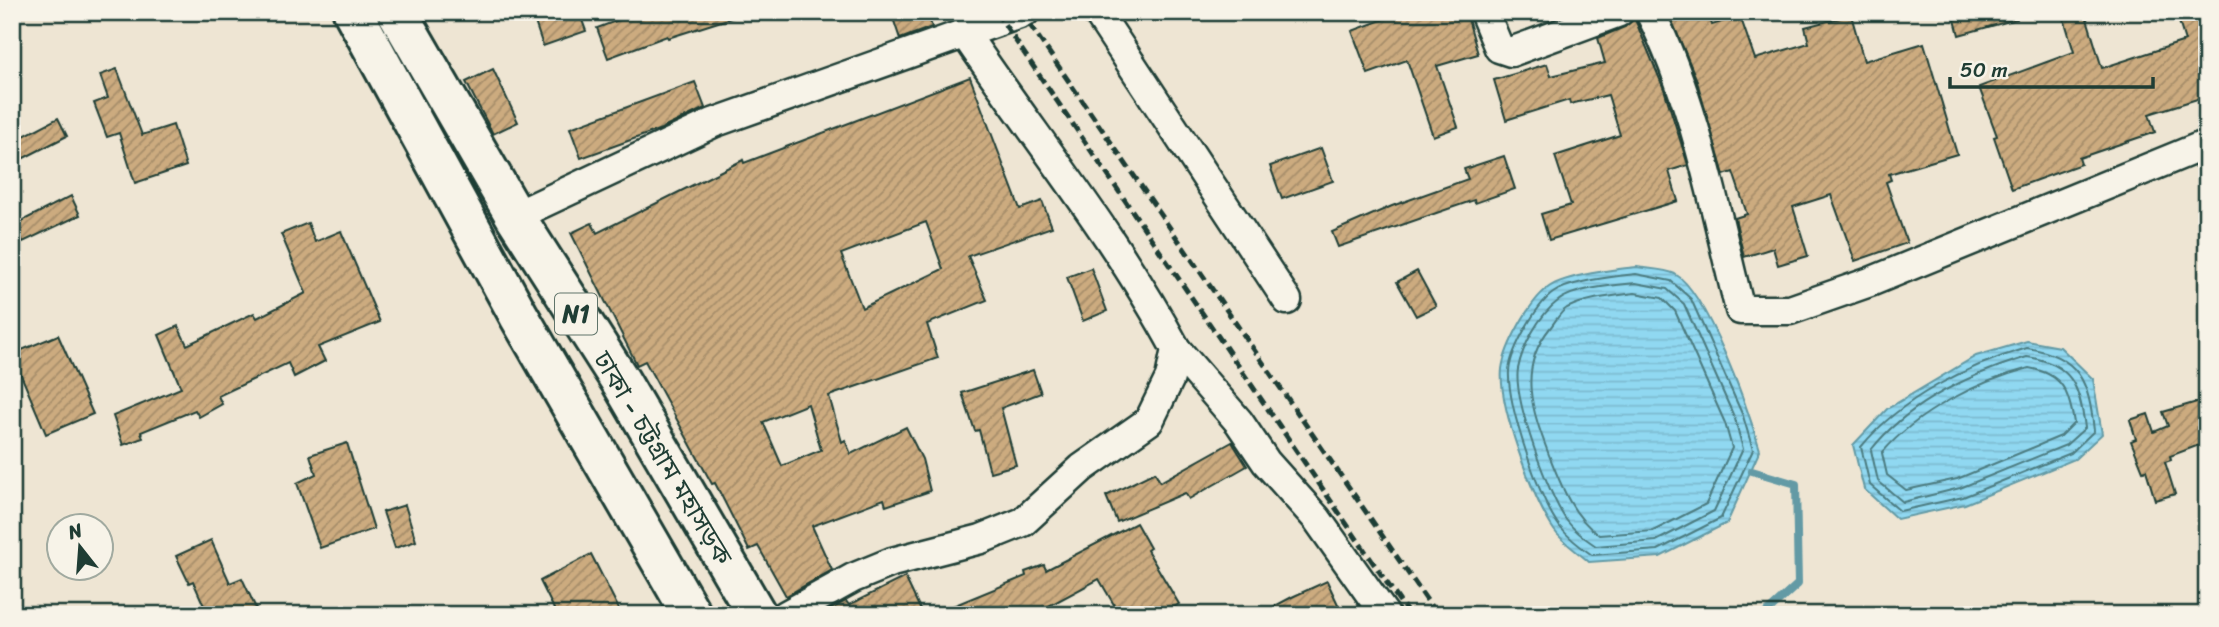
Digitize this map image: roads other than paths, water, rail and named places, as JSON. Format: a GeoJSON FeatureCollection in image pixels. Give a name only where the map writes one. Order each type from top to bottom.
{"type":"FeatureCollection","features":[{"type":"Feature","properties":{"kind":"highway","name":"ঢাকা - চট্টগ্রাম মহাসড়ক"},"geometry":{"type":"LineString","coordinates":[[353,12],[506,294],[692,615]]}},
{"type":"Feature","properties":{"kind":"highway","name":"ঢাকা - চট্টগ্রাম মহাসড়ক"},"geometry":{"type":"LineString","coordinates":[[397,12],[515,216],[621,382],[757,615]]}},
{"type":"Feature","properties":{"kind":"street"},"geometry":{"type":"LineString","coordinates":[[515,216],[713,123],[1025,12]]}},
{"type":"Feature","properties":{"kind":"street"},"geometry":{"type":"LineString","coordinates":[[1097,12],[1287,300]]}},
{"type":"Feature","properties":{"kind":"street"},"geometry":{"type":"LineString","coordinates":[[1484,12],[1499,48],[1511,52],[1619,12]]}},
{"type":"Feature","properties":{"kind":"street"},"geometry":{"type":"LineString","coordinates":[[1650,12],[1667,45],[1702,161],[1740,310],[1790,310],[1870,282],[2207,144]]}},
{"type":"Feature","properties":{"kind":"street"},"geometry":{"type":"LineString","coordinates":[[965,33],[1108,235],[1176,349],[1239,422],[1266,462],[1317,519],[1385,615]]}},
{"type":"Feature","properties":{"kind":"street"},"geometry":{"type":"LineString","coordinates":[[786,615],[853,578],[892,562],[981,539],[1023,522],[1082,468],[1149,421],[1170,378],[1176,349]]}},
{"type":"Feature","properties":{"kind":"water"},"geometry":{"type":"Polygon","coordinates":[[[1637,267],[1675,274],[1687,285],[1700,304],[1725,354],[1760,450],[1727,523],[1660,557],[1589,562],[1557,534],[1536,497],[1511,428],[1505,405],[1502,369],[1508,348],[1520,324],[1534,302],[1549,287],[1579,276],[1637,267]]]}},
{"type":"Feature","properties":{"kind":"water"},"geometry":{"type":"Polygon","coordinates":[[[2027,341],[2060,347],[2093,379],[2102,434],[2075,459],[1965,504],[1897,519],[1864,489],[1853,445],[1887,409],[1976,356],[2027,341]]]}},
{"type":"Feature","properties":{"kind":"waterway"},"geometry":{"type":"LineString","coordinates":[[1752,471],[1796,484],[1798,584],[1764,615]]}},
{"type":"Feature","properties":{"kind":"railway"},"geometry":{"type":"LineString","coordinates":[[996,12],[1409,615]]}},
{"type":"Feature","properties":{"kind":"railway"},"geometry":{"type":"LineString","coordinates":[[1021,12],[1437,615]]}}]}
